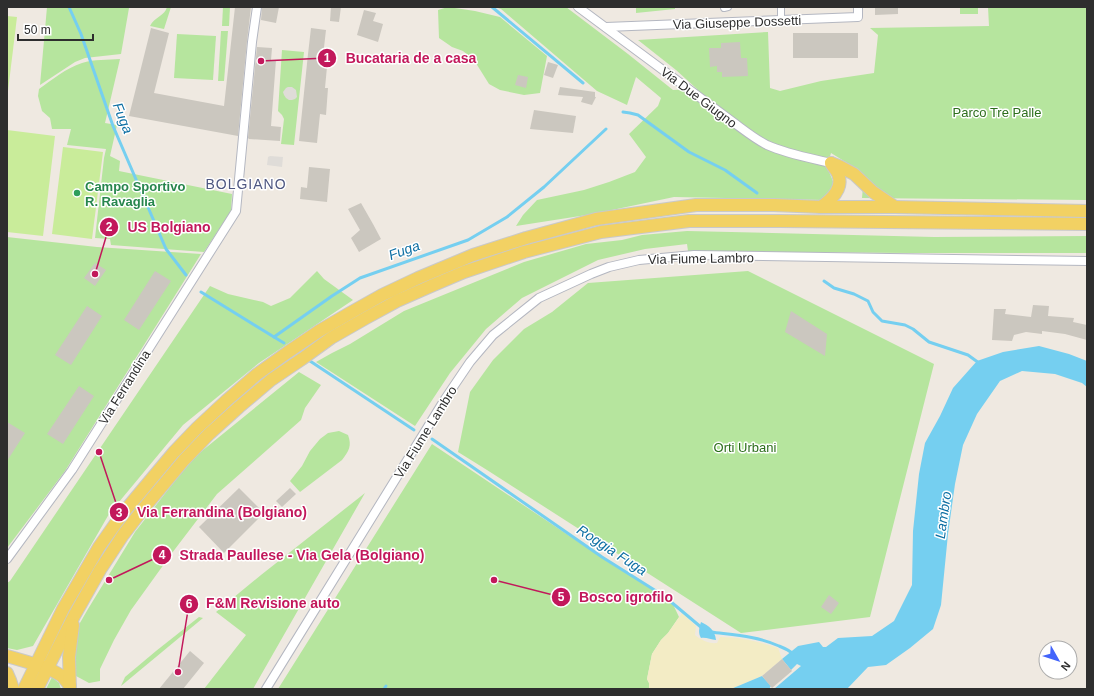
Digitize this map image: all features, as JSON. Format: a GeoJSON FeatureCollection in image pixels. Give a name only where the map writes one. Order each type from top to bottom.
{"type":"FeatureCollection","features":[{"type":"Feature","properties":{"kind":"main road"},"geometry":{"type":"LineString","coordinates":[[821,207],[829,202],[836,193],[840,183],[838,174],[831,163]]}},
{"type":"Feature","properties":{"kind":"main road"},"geometry":{"type":"LineString","coordinates":[[831,163],[854,174],[873,192],[895,207]]}},
{"type":"Feature","properties":{"kind":"main road"},"geometry":{"type":"LineString","coordinates":[[24,689],[63,609],[99,547],[123,513],[174,452],[197,428],[256,375],[319,331],[382,295],[418,278],[473,255],[526,238],[596,219],[696,205],[1087,211]]}},
{"type":"Feature","properties":{"kind":"main road"},"geometry":{"type":"LineString","coordinates":[[37,689],[74,616],[108,558],[143,509],[184,460],[209,434],[271,380],[331,338],[397,301],[464,272],[524,252],[600,232],[689,221],[1087,224]]}},
{"type":"Feature","properties":{"kind":"main road"},"geometry":{"type":"LineString","coordinates":[[70,688],[69,657],[74,616]]}},
{"type":"Feature","properties":{"kind":"main road"},"geometry":{"type":"LineString","coordinates":[[7,656],[36,663],[48,668],[62,676],[70,688]]}},
{"type":"Feature","properties":{"kind":"main road"},"geometry":{"type":"LineString","coordinates":[[7,672],[13,689]]}},
{"type":"Feature","properties":{"kind":"street","name":"Via Ferrandina"},"geometry":{"type":"LineString","coordinates":[[7,559],[72,470],[236,212],[252,42],[257,7]]}},
{"type":"Feature","properties":{"kind":"street","name":"Via Due Giugno"},"geometry":{"type":"LineString","coordinates":[[578,7],[754,138],[782,150],[831,163]]}},
{"type":"Feature","properties":{"kind":"street"},"geometry":{"type":"LineString","coordinates":[[781,7],[781,20]]}},
{"type":"Feature","properties":{"kind":"street","name":"Via Giuseppe Dossetti"},"geometry":{"type":"LineString","coordinates":[[606,27],[858,17],[858,7]]}},
{"type":"Feature","properties":{"kind":"street","name":"Via Fiume Lambro"},"geometry":{"type":"LineString","coordinates":[[266,689],[445,398],[470,362],[494,335],[539,298],[609,267],[639,260],[694,255],[1087,261]]}},
{"type":"Feature","properties":{"kind":"green space"},"geometry":{"type":"Polygon","coordinates":[[[47,7],[130,7],[121,54],[85,58],[75,62],[40,85],[47,7]]]}},
{"type":"Feature","properties":{"kind":"green space"},"geometry":{"type":"Polygon","coordinates":[[[167,7],[171,7],[164,29],[150,26],[154,20],[166,10],[167,7]]]}},
{"type":"Feature","properties":{"kind":"green space"},"geometry":{"type":"Polygon","coordinates":[[[223,7],[230,7],[229,26],[222,26],[223,7]]]}},
{"type":"Feature","properties":{"kind":"green space"},"geometry":{"type":"Polygon","coordinates":[[[448,7],[500,17],[547,56],[540,93],[524,95],[500,90],[489,84],[474,60],[463,51],[452,47],[439,38],[438,10],[448,7]]]}},
{"type":"Feature","properties":{"kind":"green space","name":"Parco Tre Palle"},"geometry":{"type":"Polygon","coordinates":[[[495,7],[566,7],[673,90],[697,89],[638,40],[768,32],[770,88],[780,91],[821,81],[874,73],[878,35],[870,28],[989,26],[988,7],[1087,7],[1087,200],[862,198],[864,175],[831,153],[827,167],[835,186],[824,200],[674,197],[593,214],[516,226],[523,215],[537,200],[584,190],[635,172],[646,157],[629,134],[658,106],[661,98],[636,77],[627,105],[597,91],[501,9],[495,7]]]}},
{"type":"Feature","properties":{"kind":"green space"},"geometry":{"type":"Polygon","coordinates":[[[636,7],[675,7],[675,9],[636,13],[636,7]]]}},
{"type":"Feature","properties":{"kind":"green space"},"geometry":{"type":"Polygon","coordinates":[[[960,7],[978,7],[978,14],[960,14],[960,7]]]}},
{"type":"Feature","properties":{"kind":"green space"},"geometry":{"type":"Polygon","coordinates":[[[7,16],[17,17],[7,99],[7,16]]]}},
{"type":"Feature","properties":{"kind":"green space"},"geometry":{"type":"Polygon","coordinates":[[[221,31],[228,31],[224,81],[218,81],[221,31]]]}},
{"type":"Feature","properties":{"kind":"green space"},"geometry":{"type":"Polygon","coordinates":[[[177,34],[216,36],[213,80],[174,78],[177,34]]]}},
{"type":"Feature","properties":{"kind":"green space"},"geometry":{"type":"Polygon","coordinates":[[[282,50],[304,52],[294,145],[281,144],[284,119],[278,111],[282,50]]]}},
{"type":"Feature","properties":{"kind":"green space"},"geometry":{"type":"Polygon","coordinates":[[[120,59],[105,123],[117,125],[110,156],[120,161],[119,171],[232,194],[231,211],[204,252],[111,245],[110,239],[95,238],[106,149],[67,145],[71,129],[52,129],[50,118],[42,111],[38,96],[39,89],[59,74],[76,65],[91,61],[120,59]]]}},
{"type":"Feature","properties":{"kind":"green space"},"geometry":{"type":"Polygon","coordinates":[[[7,130],[55,136],[43,236],[7,232],[7,130]]]}},
{"type":"Feature","properties":{"kind":"green space","name":"Campo Sportivo R. Ravaglia"},"geometry":{"type":"Polygon","coordinates":[[[63,147],[103,152],[92,239],[52,234],[63,147]]]}},
{"type":"Feature","properties":{"kind":"green space"},"geometry":{"type":"Polygon","coordinates":[[[687,231],[934,237],[1087,236],[1087,253],[688,251],[687,244],[645,249],[598,260],[522,298],[486,329],[450,373],[415,426],[316,362],[350,344],[404,311],[524,262],[586,244],[622,240],[642,235],[687,231]]]}},
{"type":"Feature","properties":{"kind":"green space"},"geometry":{"type":"Polygon","coordinates":[[[7,237],[97,247],[201,254],[65,471],[7,548],[7,237]]]}},
{"type":"Feature","properties":{"kind":"green space"},"geometry":{"type":"Polygon","coordinates":[[[317,271],[324,279],[353,300],[259,363],[183,425],[109,514],[33,646],[17,650],[7,648],[7,583],[10,581],[210,286],[228,294],[263,302],[271,306],[290,298],[317,271]]]}},
{"type":"Feature","properties":{"kind":"green space","name":"Orti Urbani"},"geometry":{"type":"Polygon","coordinates":[[[748,271],[934,364],[870,617],[741,633],[458,452],[470,392],[493,360],[524,329],[552,312],[588,283],[748,271]]]}},
{"type":"Feature","properties":{"kind":"green space"},"geometry":{"type":"Polygon","coordinates":[[[299,372],[321,385],[305,408],[301,420],[217,494],[131,610],[100,669],[100,681],[89,683],[76,676],[73,658],[77,628],[135,532],[192,459],[299,372]]]}},
{"type":"Feature","properties":{"kind":"green space"},"geometry":{"type":"Polygon","coordinates":[[[339,431],[348,435],[350,445],[346,454],[342,460],[300,492],[290,481],[320,439],[328,433],[339,431]]]}},
{"type":"Feature","properties":{"kind":"green space"},"geometry":{"type":"Polygon","coordinates":[[[432,444],[613,565],[671,600],[679,617],[652,654],[647,679],[649,689],[278,689],[432,444]]]}},
{"type":"Feature","properties":{"kind":"green space"},"geometry":{"type":"Polygon","coordinates":[[[365,493],[253,689],[204,689],[246,635],[216,612],[365,493]]]}},
{"type":"Feature","properties":{"kind":"green space"},"geometry":{"type":"Polygon","coordinates":[[[199,617],[203,618],[121,686],[125,677],[199,617]]]}},
{"type":"Feature","properties":{"kind":"green space"},"geometry":{"type":"Polygon","coordinates":[[[52,677],[59,683],[61,689],[46,689],[52,677]]]}},
{"type":"Feature","properties":{"kind":"sand"},"geometry":{"type":"Polygon","coordinates":[[[682,613],[696,626],[695,635],[702,640],[717,643],[720,637],[727,637],[757,642],[778,648],[782,659],[762,676],[731,689],[649,689],[647,679],[652,654],[682,613]]]}},
{"type":"Feature","properties":{"kind":"shaded area"},"geometry":{"type":"Polygon","coordinates":[[[288,87],[292,87],[296,90],[297,97],[295,99],[289,100],[284,95],[283,92],[288,87]]]}},
{"type":"Feature","properties":{"kind":"shaded area"},"geometry":{"type":"Polygon","coordinates":[[[268,157],[283,157],[282,167],[267,165],[268,157]]]}},
{"type":"Feature","properties":{"kind":"water","name":"Lambro"},"geometry":{"type":"Polygon","coordinates":[[[1039,346],[1069,354],[1087,361],[1087,387],[1082,383],[1055,374],[1022,371],[1000,381],[977,414],[963,445],[955,484],[948,534],[941,605],[933,629],[886,665],[868,667],[847,689],[774,689],[801,666],[797,664],[791,670],[782,659],[798,646],[819,642],[823,647],[826,647],[838,638],[872,636],[894,621],[912,585],[913,531],[919,474],[925,443],[953,388],[977,361],[1003,352],[1039,346]]]}},
{"type":"Feature","properties":{"kind":"water"},"geometry":{"type":"Polygon","coordinates":[[[701,622],[711,629],[716,640],[701,638],[699,630],[701,622]]]}},
{"type":"Feature","properties":{"kind":"water"},"geometry":{"type":"Polygon","coordinates":[[[762,676],[771,686],[769,689],[731,689],[762,676]]]}},
{"type":"Feature","properties":{"kind":"building"},"geometry":{"type":"Polygon","coordinates":[[[235,7],[251,7],[238,136],[129,116],[151,28],[169,33],[154,93],[224,106],[235,7]]]}},
{"type":"Feature","properties":{"kind":"building"},"geometry":{"type":"Polygon","coordinates":[[[262,7],[279,7],[276,23],[261,20],[262,7]]]}},
{"type":"Feature","properties":{"kind":"building"},"geometry":{"type":"Polygon","coordinates":[[[331,7],[341,7],[339,22],[330,21],[331,7]]]}},
{"type":"Feature","properties":{"kind":"building"},"geometry":{"type":"Polygon","coordinates":[[[875,7],[898,7],[898,14],[875,15],[875,7]]]}},
{"type":"Feature","properties":{"kind":"building"},"geometry":{"type":"Polygon","coordinates":[[[364,10],[376,13],[373,21],[383,24],[378,42],[357,35],[364,10]]]}},
{"type":"Feature","properties":{"kind":"building"},"geometry":{"type":"Polygon","coordinates":[[[311,28],[326,30],[323,56],[328,56],[325,88],[328,88],[326,115],[320,114],[317,143],[299,141],[311,28]]]}},
{"type":"Feature","properties":{"kind":"building"},"geometry":{"type":"Polygon","coordinates":[[[793,33],[858,33],[858,58],[793,58],[793,33]]]}},
{"type":"Feature","properties":{"kind":"building"},"geometry":{"type":"Polygon","coordinates":[[[740,42],[741,58],[747,58],[748,76],[722,77],[722,72],[717,72],[717,66],[710,67],[709,48],[721,48],[721,43],[740,42]]]}},
{"type":"Feature","properties":{"kind":"building"},"geometry":{"type":"Polygon","coordinates":[[[257,47],[272,48],[271,60],[276,60],[271,126],[281,127],[280,141],[248,138],[257,47]]]}},
{"type":"Feature","properties":{"kind":"building"},"geometry":{"type":"Polygon","coordinates":[[[548,62],[558,65],[553,78],[544,75],[548,62]]]}},
{"type":"Feature","properties":{"kind":"building"},"geometry":{"type":"Polygon","coordinates":[[[518,75],[528,77],[526,88],[515,85],[518,75]]]}},
{"type":"Feature","properties":{"kind":"building"},"geometry":{"type":"Polygon","coordinates":[[[560,87],[595,92],[596,97],[592,105],[581,102],[583,97],[558,95],[560,87]]]}},
{"type":"Feature","properties":{"kind":"building"},"geometry":{"type":"Polygon","coordinates":[[[534,110],[576,116],[573,133],[530,129],[534,110]]]}},
{"type":"Feature","properties":{"kind":"building"},"geometry":{"type":"Polygon","coordinates":[[[309,167],[330,169],[327,202],[300,199],[301,187],[307,188],[309,167]]]}},
{"type":"Feature","properties":{"kind":"building"},"geometry":{"type":"Polygon","coordinates":[[[361,203],[381,239],[359,252],[351,238],[360,230],[348,209],[361,203]]]}},
{"type":"Feature","properties":{"kind":"building"},"geometry":{"type":"Polygon","coordinates":[[[95,263],[106,270],[95,286],[84,278],[95,263]]]}},
{"type":"Feature","properties":{"kind":"building"},"geometry":{"type":"Polygon","coordinates":[[[155,271],[171,281],[139,330],[124,320],[155,271]]]}},
{"type":"Feature","properties":{"kind":"building"},"geometry":{"type":"Polygon","coordinates":[[[1033,305],[1049,306],[1048,316],[1074,318],[1073,322],[1087,325],[1087,340],[1065,334],[1042,331],[1042,334],[1026,332],[1014,335],[1012,341],[992,340],[994,309],[1006,309],[1005,314],[1031,317],[1033,305]]]}},
{"type":"Feature","properties":{"kind":"building"},"geometry":{"type":"Polygon","coordinates":[[[87,306],[102,316],[71,365],[55,355],[87,306]]]}},
{"type":"Feature","properties":{"kind":"building"},"geometry":{"type":"Polygon","coordinates":[[[791,311],[827,334],[825,356],[785,332],[791,311]]]}},
{"type":"Feature","properties":{"kind":"building"},"geometry":{"type":"Polygon","coordinates":[[[79,386],[94,396],[63,444],[47,434],[79,386]]]}},
{"type":"Feature","properties":{"kind":"building"},"geometry":{"type":"Polygon","coordinates":[[[7,422],[25,433],[7,461],[7,422]]]}},
{"type":"Feature","properties":{"kind":"building"},"geometry":{"type":"Polygon","coordinates":[[[239,488],[264,513],[224,553],[199,527],[239,488]]]}},
{"type":"Feature","properties":{"kind":"building"},"geometry":{"type":"Polygon","coordinates":[[[290,488],[296,494],[282,507],[276,501],[290,488]]]}},
{"type":"Feature","properties":{"kind":"building"},"geometry":{"type":"Polygon","coordinates":[[[829,595],[839,603],[831,614],[821,607],[829,595]]]}},
{"type":"Feature","properties":{"kind":"building"},"geometry":{"type":"Polygon","coordinates":[[[190,651],[204,663],[183,689],[159,689],[190,651]]]}},
{"type":"Feature","properties":{"kind":"building"},"geometry":{"type":"Polygon","coordinates":[[[782,659],[792,671],[772,688],[762,676],[782,659]]]}},
{"type":"Feature","properties":{"kind":"waterway","name":"Fuga"},"geometry":{"type":"LineString","coordinates":[[69,7],[81,34],[113,126],[166,249],[186,275]]}},
{"type":"Feature","properties":{"kind":"waterway"},"geometry":{"type":"LineString","coordinates":[[492,7],[583,83]]}},
{"type":"Feature","properties":{"kind":"waterway","name":"Fuga"},"geometry":{"type":"LineString","coordinates":[[623,112],[638,115],[689,152],[725,170],[757,193]]}},
{"type":"Feature","properties":{"kind":"waterway","name":"Fuga"},"geometry":{"type":"LineString","coordinates":[[201,292],[274,337],[360,278],[468,240],[507,217],[544,187],[606,129]]}},
{"type":"Feature","properties":{"kind":"waterway"},"geometry":{"type":"LineString","coordinates":[[824,281],[834,288],[854,294],[868,301],[873,312],[882,321],[905,325],[913,329],[929,342],[968,355],[979,363]]}},
{"type":"Feature","properties":{"kind":"waterway"},"geometry":{"type":"LineString","coordinates":[[274,337],[284,343]]}},
{"type":"Feature","properties":{"kind":"waterway"},"geometry":{"type":"LineString","coordinates":[[310,361],[414,430]]}},
{"type":"Feature","properties":{"kind":"waterway","name":"Roggia Fuga"},"geometry":{"type":"LineString","coordinates":[[432,439],[602,557],[664,596],[702,628]]}},
{"type":"Feature","properties":{"kind":"waterway","name":"Roggia Fuga"},"geometry":{"type":"LineString","coordinates":[[711,632],[745,636],[762,640],[785,648],[793,654]]}},
{"type":"Feature","properties":{"kind":"place","name":"Bucataria de a casa"},"geometry":{"type":"Point","coordinates":[261,61]}},
{"type":"Feature","properties":{"kind":"place","name":"Campo Sportivo R. Ravaglia"},"geometry":{"type":"Point","coordinates":[77,193]}},
{"type":"Feature","properties":{"kind":"place","name":"US Bolgiano"},"geometry":{"type":"Point","coordinates":[95,274]}},
{"type":"Feature","properties":{"kind":"place","name":"Via Ferrandina (Bolgiano)"},"geometry":{"type":"Point","coordinates":[99,452]}},
{"type":"Feature","properties":{"kind":"place","name":"Strada Paullese - Via Gela (Bolgiano)"},"geometry":{"type":"Point","coordinates":[109,580]}},
{"type":"Feature","properties":{"kind":"place","name":"Bosco igrofilo"},"geometry":{"type":"Point","coordinates":[494,580]}},
{"type":"Feature","properties":{"kind":"place","name":"F&M Revisione auto"},"geometry":{"type":"Point","coordinates":[178,672]}},
{"type":"Feature","properties":{"kind":"district","name":"BOLGIANO"},"geometry":{"type":"Point","coordinates":[246,184]}}]}
